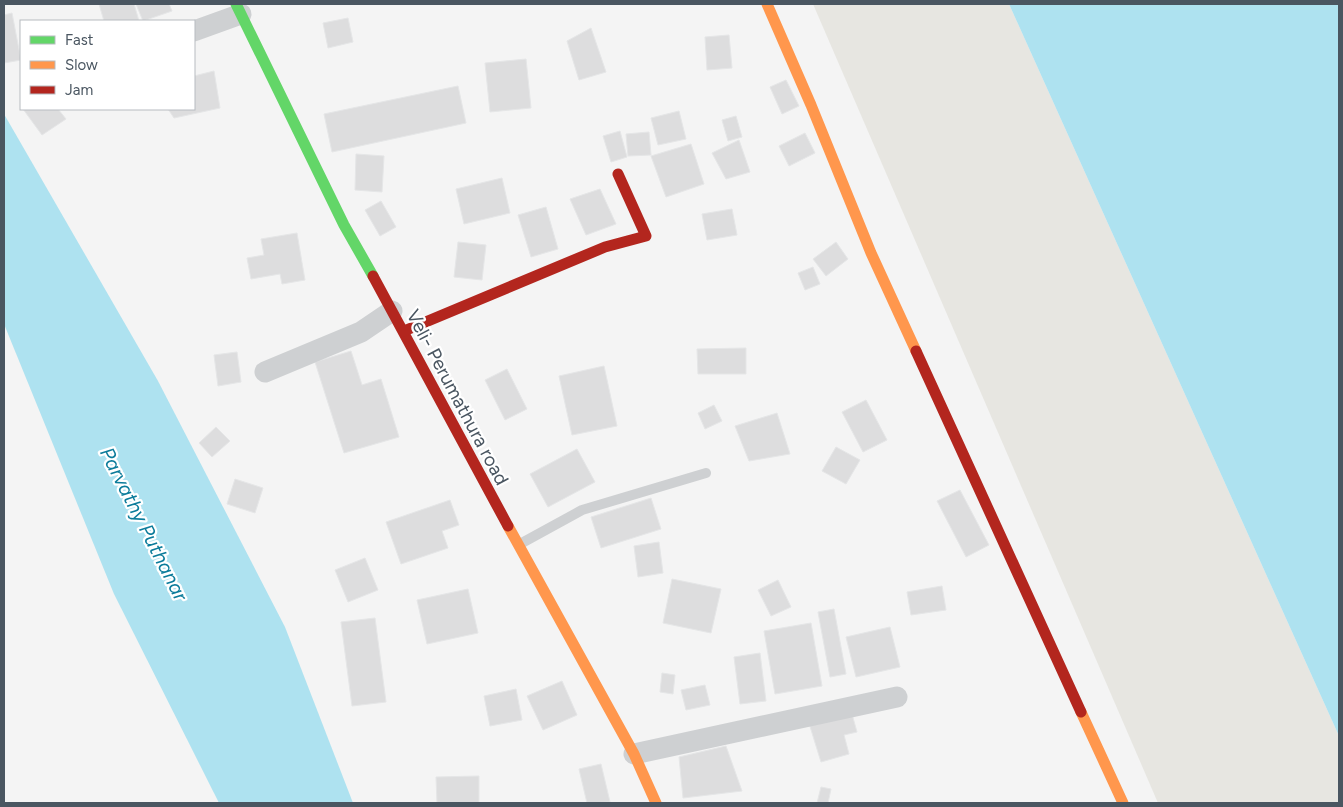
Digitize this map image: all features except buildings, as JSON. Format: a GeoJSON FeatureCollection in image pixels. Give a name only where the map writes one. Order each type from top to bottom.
{"type":"FeatureCollection","features":[{"type":"Feature","properties":{"kind":"street"},"geometry":{"type":"LineString","coordinates":[[767,4],[811,105],[871,254],[1123,803]]}},
{"type":"Feature","properties":{"kind":"street"},"geometry":{"type":"LineString","coordinates":[[195,31],[239,9]]}},
{"type":"Feature","properties":{"kind":"street","name":"Veli- Perumathura road"},"geometry":{"type":"LineString","coordinates":[[239,9],[344,225],[634,754],[656,803]]}},
{"type":"Feature","properties":{"kind":"street"},"geometry":{"type":"LineString","coordinates":[[404,332],[606,248],[646,236],[618,174]]}},
{"type":"Feature","properties":{"kind":"street"},"geometry":{"type":"LineString","coordinates":[[265,372],[361,332],[392,311]]}},
{"type":"Feature","properties":{"kind":"street"},"geometry":{"type":"LineString","coordinates":[[634,754],[897,697]]}},
{"type":"Feature","properties":{"kind":"lane"},"geometry":{"type":"LineString","coordinates":[[519,545],[582,510],[706,473]]}},
{"type":"Feature","properties":{"kind":"sand"},"geometry":{"type":"Polygon","coordinates":[[[813,4],[1009,4],[1339,736],[1339,803],[1158,803],[813,4]]]}},
{"type":"Feature","properties":{"kind":"water"},"geometry":{"type":"Polygon","coordinates":[[[1009,4],[1339,4],[1339,736],[1009,4]]]}},
{"type":"Feature","properties":{"kind":"water","name":"Parvathy Puthanar"},"geometry":{"type":"Polygon","coordinates":[[[4,114],[158,381],[285,627],[353,803],[219,803],[114,594],[4,324],[4,114]]]}},
{"type":"Feature","properties":{"kind":"traffic: fast"},"geometry":{"type":"LineString","coordinates":[[236,4],[344,225],[373,276]]}},
{"type":"Feature","properties":{"kind":"traffic: slow"},"geometry":{"type":"LineString","coordinates":[[767,4],[811,105],[871,253],[916,351]]}},
{"type":"Feature","properties":{"kind":"traffic: slow"},"geometry":{"type":"LineString","coordinates":[[508,526],[634,754],[656,803]]}},
{"type":"Feature","properties":{"kind":"traffic: slow"},"geometry":{"type":"LineString","coordinates":[[1081,712],[1123,803]]}},
{"type":"Feature","properties":{"kind":"traffic: jam"},"geometry":{"type":"LineString","coordinates":[[404,331],[605,247],[646,236],[618,174]]}},
{"type":"Feature","properties":{"kind":"traffic: jam"},"geometry":{"type":"LineString","coordinates":[[373,276],[508,526]]}},
{"type":"Feature","properties":{"kind":"traffic: jam"},"geometry":{"type":"LineString","coordinates":[[916,351],[1081,712]]}}]}
